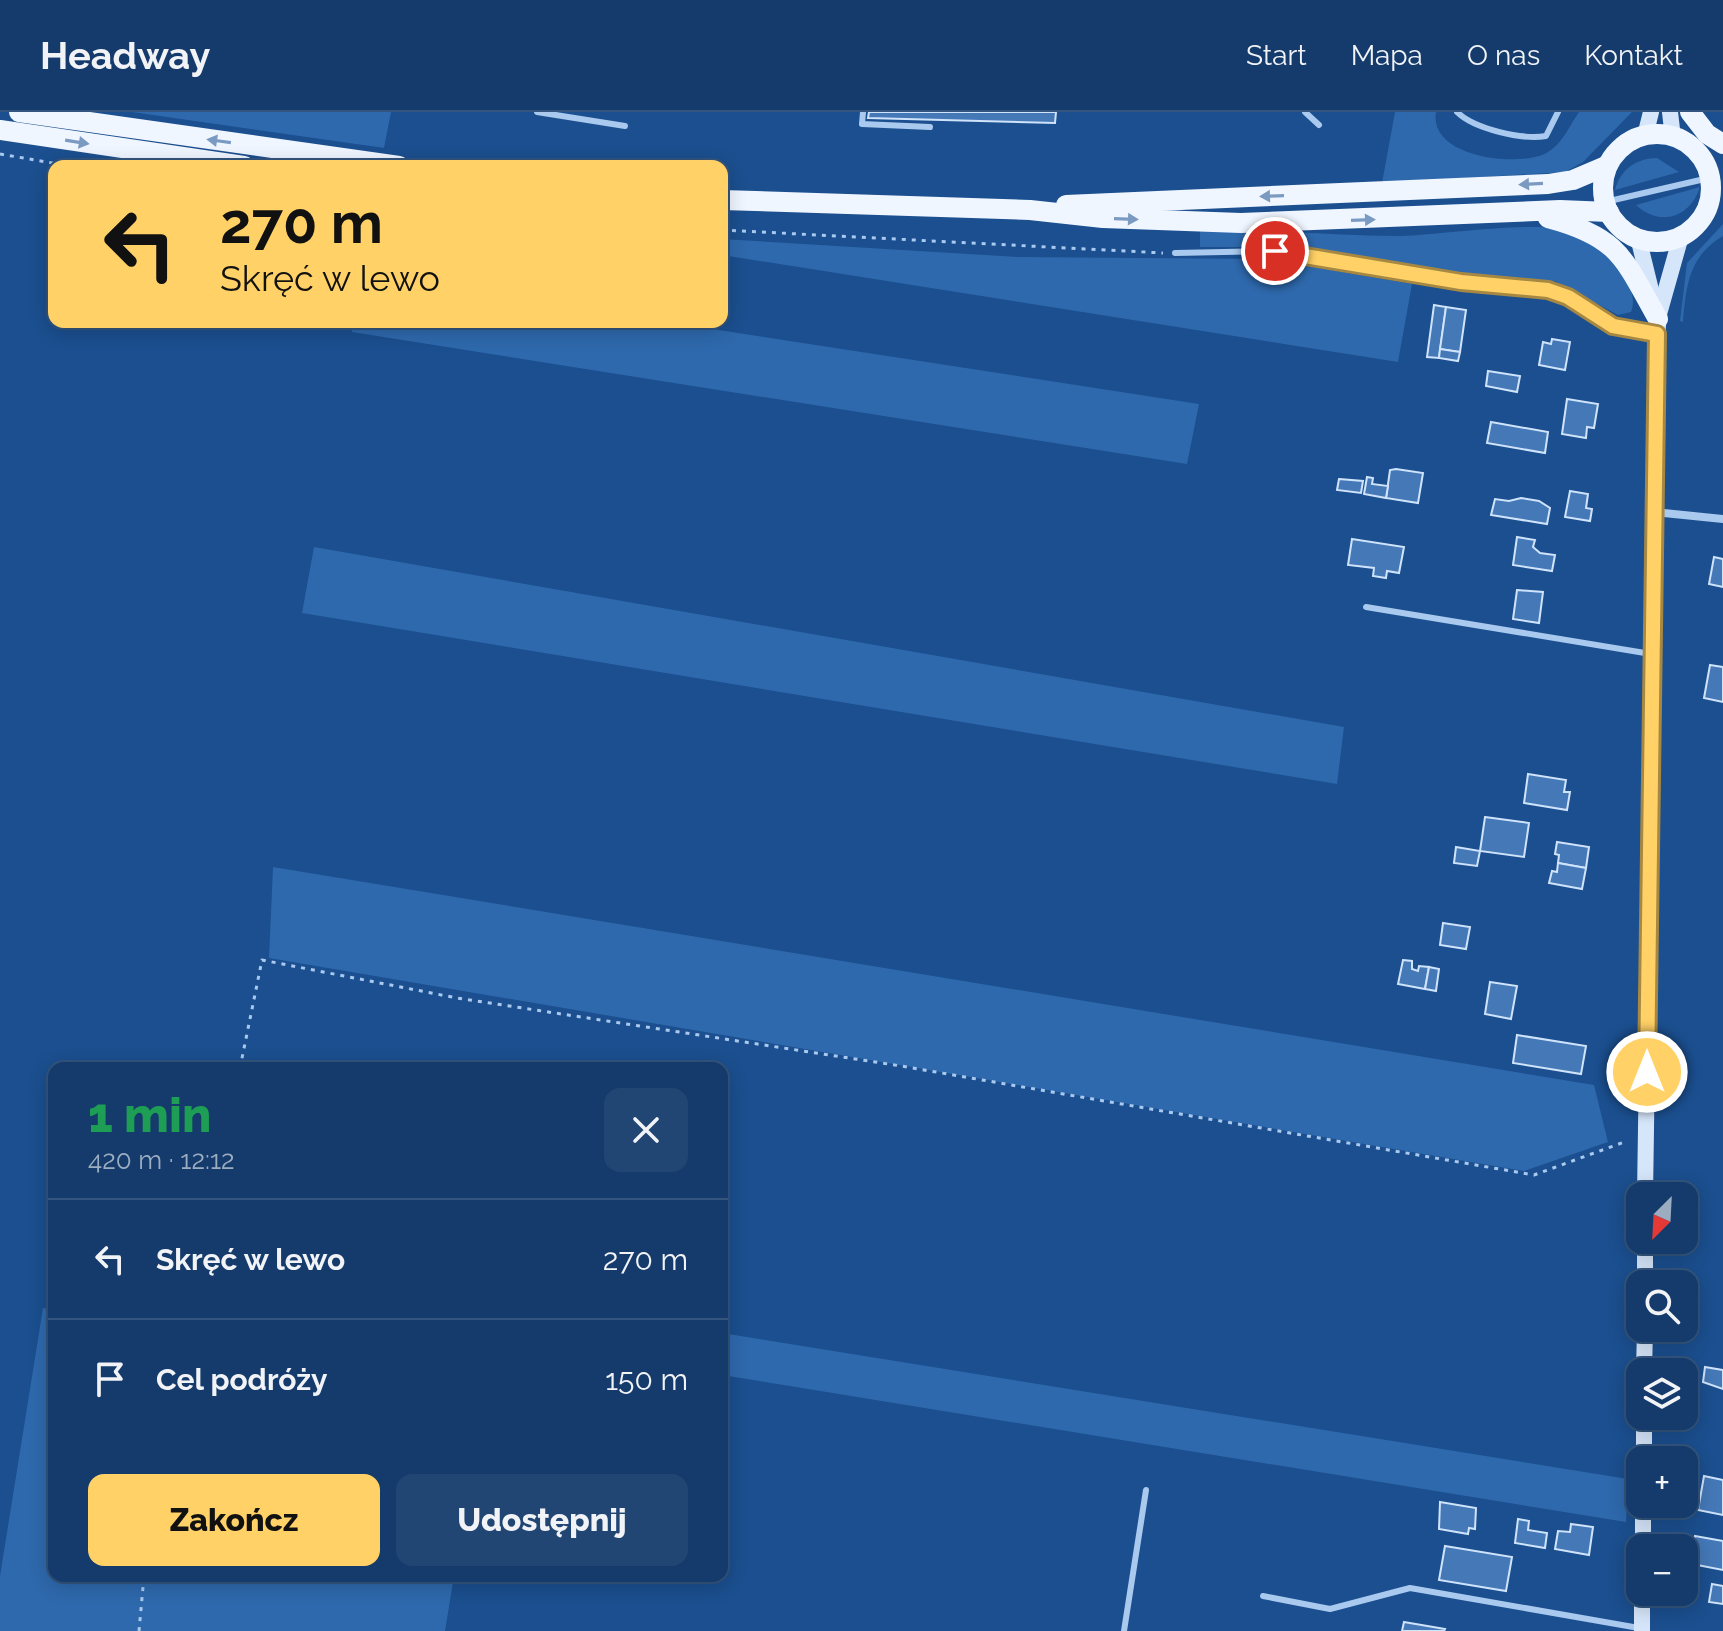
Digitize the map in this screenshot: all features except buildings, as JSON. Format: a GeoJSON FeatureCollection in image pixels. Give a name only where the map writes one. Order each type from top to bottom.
{"type":"FeatureCollection","features":[{"type":"Feature","properties":{"kind":"main road"},"geometry":{"type":"LineString","coordinates":[[19,112],[357,160]]}},
{"type":"Feature","properties":{"kind":"main road"},"geometry":{"type":"LineString","coordinates":[[1690,112],[1707,134],[1723,144]]}},
{"type":"Feature","properties":{"kind":"main road"},"geometry":{"type":"LineString","coordinates":[[0,130],[203,160]]}},
{"type":"Feature","properties":{"kind":"main road"},"geometry":{"type":"LineString","coordinates":[[1030,210],[1103,202],[1548,184],[1586,176],[1606,166],[1619,148],[1645,136],[1673,138],[1694,151],[1713,172],[1710,199],[1714,209],[1681,236],[1658,241],[1638,237],[1620,226],[1607,207],[1606,166]]}},
{"type":"Feature","properties":{"kind":"main road"},"geometry":{"type":"LineString","coordinates":[[728,200],[1030,210],[1103,218],[1241,223],[1529,213],[1607,207]]}},
{"type":"Feature","properties":{"kind":"main road"},"geometry":{"type":"LineString","coordinates":[[1529,213],[1586,230],[1606,242],[1627,263],[1658,326]]}},
{"type":"Feature","properties":{"kind":"street"},"geometry":{"type":"LineString","coordinates":[[1645,136],[1651,112]]}},
{"type":"Feature","properties":{"kind":"street"},"geometry":{"type":"LineString","coordinates":[[1670,112],[1673,138]]}},
{"type":"Feature","properties":{"kind":"street"},"geometry":{"type":"LineString","coordinates":[[1645,1182],[1658,326],[1681,236]]}},
{"type":"Feature","properties":{"kind":"street"},"geometry":{"type":"LineString","coordinates":[[1638,237],[1658,326]]}},
{"type":"Feature","properties":{"kind":"street"},"geometry":{"type":"LineString","coordinates":[[1653,512],[1723,519]]}},
{"type":"Feature","properties":{"kind":"street"},"geometry":{"type":"LineString","coordinates":[[1642,1606],[1642,1630]]}},
{"type":"Feature","properties":{"kind":"lane"},"geometry":{"type":"LineString","coordinates":[[537,112],[625,126]]}},
{"type":"Feature","properties":{"kind":"lane"},"geometry":{"type":"LineString","coordinates":[[863,112],[862,124],[930,127]]}},
{"type":"Feature","properties":{"kind":"lane"},"geometry":{"type":"LineString","coordinates":[[1305,112],[1319,125]]}},
{"type":"Feature","properties":{"kind":"lane"},"geometry":{"type":"LineString","coordinates":[[1457,112],[1466,120],[1533,138],[1546,136],[1558,112]]}},
{"type":"Feature","properties":{"kind":"lane"},"geometry":{"type":"LineString","coordinates":[[1607,207],[1713,172]]}},
{"type":"Feature","properties":{"kind":"lane"},"geometry":{"type":"LineString","coordinates":[[1175,253],[1275,251],[1461,282],[1548,290],[1568,297],[1613,326],[1658,326]]}},
{"type":"Feature","properties":{"kind":"lane"},"geometry":{"type":"LineString","coordinates":[[1366,607],[1651,654]]}},
{"type":"Feature","properties":{"kind":"lane"},"geometry":{"type":"LineString","coordinates":[[1124,1631],[1146,1490]]}},
{"type":"Feature","properties":{"kind":"lane"},"geometry":{"type":"LineString","coordinates":[[1263,1596],[1330,1609],[1410,1588],[1642,1630]]}},
{"type":"Feature","properties":{"kind":"path"},"geometry":{"type":"LineString","coordinates":[[0,154],[48,162]]}},
{"type":"Feature","properties":{"kind":"path"},"geometry":{"type":"LineString","coordinates":[[728,230],[1175,253]]}},
{"type":"Feature","properties":{"kind":"path"},"geometry":{"type":"LineString","coordinates":[[241,1062],[262,960],[457,998],[901,1066],[1534,1175],[1646,1134]]}},
{"type":"Feature","properties":{"kind":"path"},"geometry":{"type":"LineString","coordinates":[[139,1631],[143,1582]]}},
{"type":"Feature","properties":{"kind":"shaded area"},"geometry":{"type":"Polygon","coordinates":[[[132,112],[391,112],[384,148],[132,112]]]}},
{"type":"Feature","properties":{"kind":"shaded area"},"geometry":{"type":"Polygon","coordinates":[[[1395,112],[1436,112],[1438,128],[1447,140],[1462,150],[1480,156],[1519,159],[1536,157],[1553,149],[1579,112],[1632,112],[1583,162],[1565,172],[1382,183],[1395,112]]]}},
{"type":"Feature","properties":{"kind":"shaded area"},"geometry":{"type":"Polygon","coordinates":[[[1657,158],[1679,172],[1615,190],[1630,166],[1657,158]]]}},
{"type":"Feature","properties":{"kind":"shaded area"},"geometry":{"type":"Polygon","coordinates":[[[1700,187],[1689,206],[1673,216],[1655,216],[1636,205],[1700,187]]]}},
{"type":"Feature","properties":{"kind":"shaded area"},"geometry":{"type":"Polygon","coordinates":[[[1723,224],[1723,236],[1703,253],[1691,273],[1683,322],[1680,321],[1687,263],[1723,224]]]}},
{"type":"Feature","properties":{"kind":"shaded area"},"geometry":{"type":"Polygon","coordinates":[[[1513,227],[1556,228],[1582,236],[1615,264],[1630,288],[1633,300],[1631,312],[1618,315],[1555,281],[1492,281],[1273,247],[1200,247],[1200,228],[1401,236],[1513,227]]]}},
{"type":"Feature","properties":{"kind":"shaded area"},"geometry":{"type":"Polygon","coordinates":[[[728,239],[1018,257],[1265,259],[1412,284],[1398,362],[728,256],[728,239]]]}},
{"type":"Feature","properties":{"kind":"shaded area"},"geometry":{"type":"Polygon","coordinates":[[[352,328],[706,328],[1199,404],[1187,464],[352,332],[352,328]]]}},
{"type":"Feature","properties":{"kind":"shaded area"},"geometry":{"type":"Polygon","coordinates":[[[314,547],[1344,727],[1337,784],[302,613],[314,547]]]}},
{"type":"Feature","properties":{"kind":"shaded area"},"geometry":{"type":"Polygon","coordinates":[[[273,867],[1594,1085],[1608,1142],[1524,1171],[269,958],[273,867]]]}},
{"type":"Feature","properties":{"kind":"shaded area"},"geometry":{"type":"Polygon","coordinates":[[[43,1308],[48,1309],[48,1582],[453,1582],[445,1631],[0,1631],[0,1576],[43,1308]]]}},
{"type":"Feature","properties":{"kind":"shaded area"},"geometry":{"type":"Polygon","coordinates":[[[728,1334],[1626,1479],[1626,1522],[728,1376],[728,1334]]]}},
{"type":"Feature","properties":{"kind":"route"},"geometry":{"type":"LineString","coordinates":[[1275,251],[1461,282],[1548,290],[1568,297],[1613,326],[1657,334],[1647,1072]]}}]}
